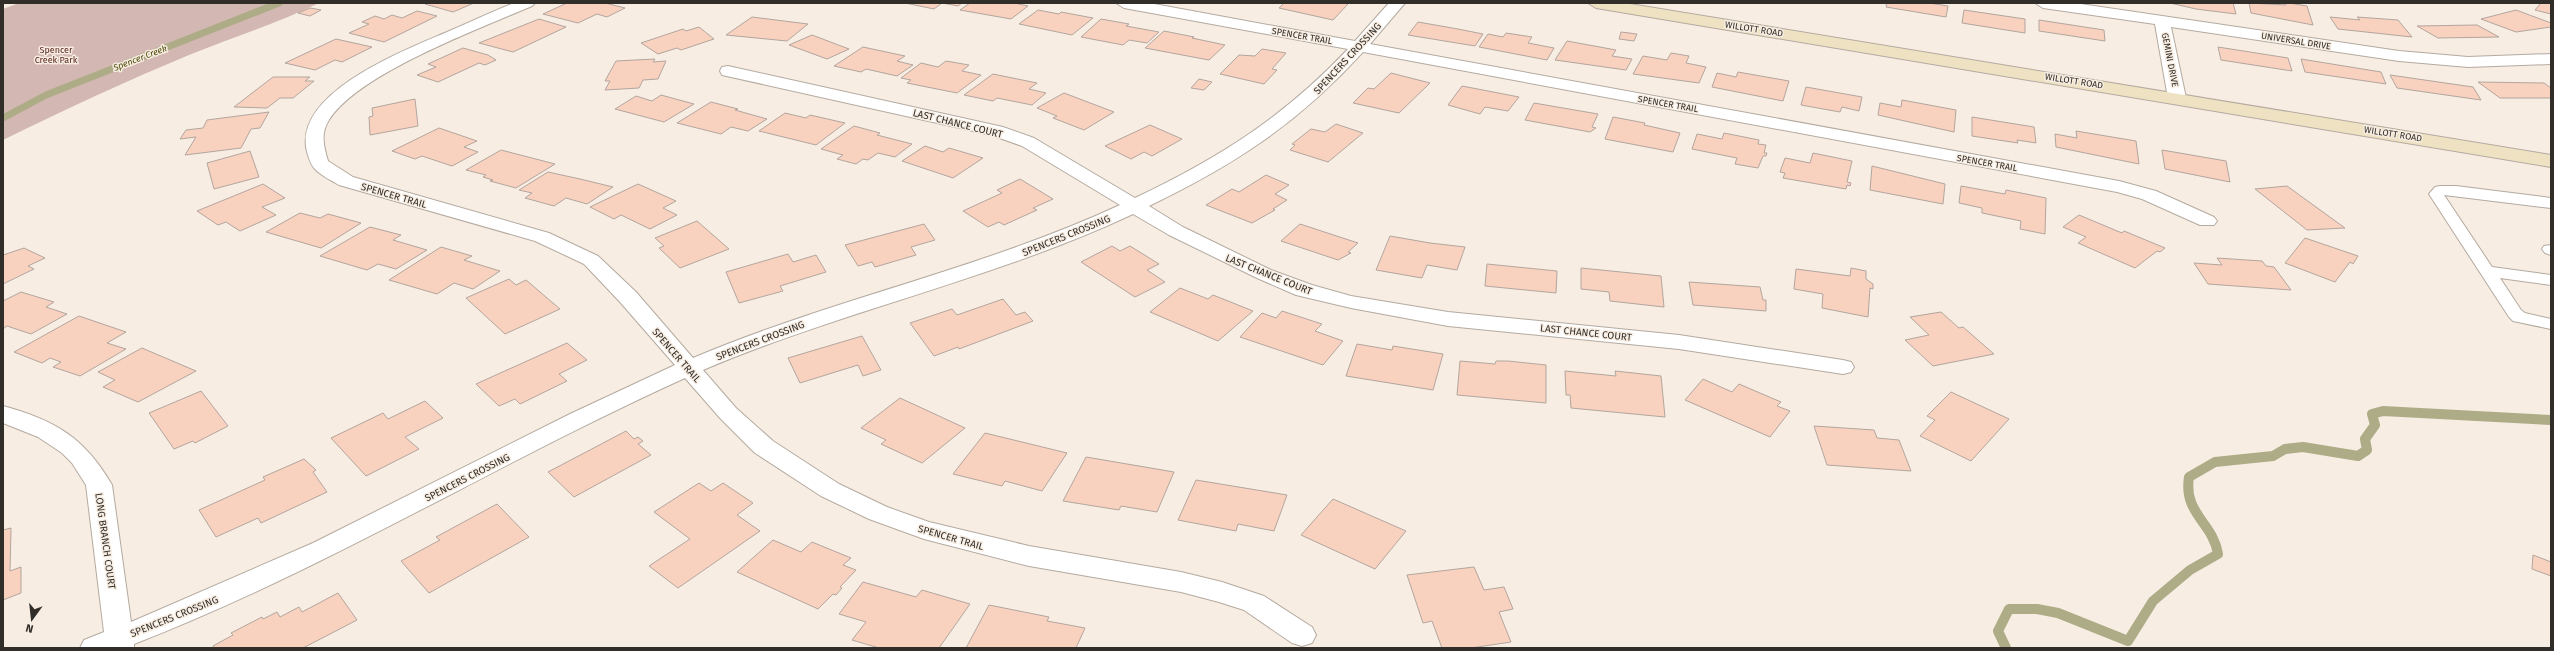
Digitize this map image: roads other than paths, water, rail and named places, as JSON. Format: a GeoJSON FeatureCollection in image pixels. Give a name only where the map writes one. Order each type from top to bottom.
{"type":"FeatureCollection","features":[{"type":"Feature","properties":{"kind":"main road","name":"WILLOTT ROAD"},"geometry":{"type":"LineString","coordinates":[[1596,3],[2551,161]]}},
{"type":"Feature","properties":{"kind":"street","name":"SPENCER TRAIL"},"geometry":{"type":"LineString","coordinates":[[526,3],[383,68],[342,94],[318,122],[314,137],[315,149],[320,163],[346,181],[368,189],[542,237],[570,248],[591,260],[611,278],[728,414],[764,447],[830,490],[878,513],[924,530],[1022,555],[1222,592],[1254,603],[1302,635]]}},
{"type":"Feature","properties":{"kind":"street","name":"SPENCER TRAIL"},"geometry":{"type":"LineString","coordinates":[[1124,3],[2119,187],[2149,196],[2207,221]]}},
{"type":"Feature","properties":{"kind":"street","name":"SPENCERS CROSSING"},"geometry":{"type":"LineString","coordinates":[[94,648],[120,643],[303,560],[612,403],[688,367],[753,341],[823,316],[976,269],[1137,207],[1215,164],[1281,122],[1329,80],[1397,3]]}},
{"type":"Feature","properties":{"kind":"street","name":"UNIVERSAL DRIVE"},"geometry":{"type":"LineString","coordinates":[[2043,3],[2420,58],[2468,62],[2551,59]]}},
{"type":"Feature","properties":{"kind":"street","name":"GEMINI DRIVE"},"geometry":{"type":"LineString","coordinates":[[2162,21],[2177,98]]}},
{"type":"Feature","properties":{"kind":"street","name":"LAST CHANCE COURT"},"geometry":{"type":"LineString","coordinates":[[728,71],[997,131],[1028,142],[1057,158],[1176,231],[1264,274],[1304,290],[1351,302],[1448,319],[1679,342],[1843,367]]}},
{"type":"Feature","properties":{"kind":"street","name":"LONG BRANCH COURT"},"geometry":{"type":"LineString","coordinates":[[3,414],[42,429],[71,446],[89,464],[99,485],[120,643]]}},
{"type":"Feature","properties":{"kind":"lane"},"geometry":{"type":"LineString","coordinates":[[2551,203],[2456,190],[2440,190],[2436,194],[2519,317],[2551,324]]}},
{"type":"Feature","properties":{"kind":"lane"},"geometry":{"type":"LineString","coordinates":[[2487,271],[2551,280]]}},
{"type":"Feature","properties":{"kind":"waterway","name":"Spencer Creek"},"geometry":{"type":"LineString","coordinates":[[3,118],[46,95],[279,3]]}},
{"type":"Feature","properties":{"kind":"waterway"},"geometry":{"type":"LineString","coordinates":[[2006,648],[1998,631],[2009,609],[2037,609],[2058,613],[2128,641],[2153,601],[2190,570],[2218,554],[2211,534],[2194,509],[2188,490],[2189,477],[2215,462],[2273,456],[2285,449],[2303,447],[2358,456],[2367,450],[2365,439],[2375,425],[2372,414],[2383,411],[2551,420]]}},
{"type":"Feature","properties":{"kind":"park label","name":"Spencer Creek Park"},"geometry":{"type":"Point","coordinates":[56,56]}}]}
